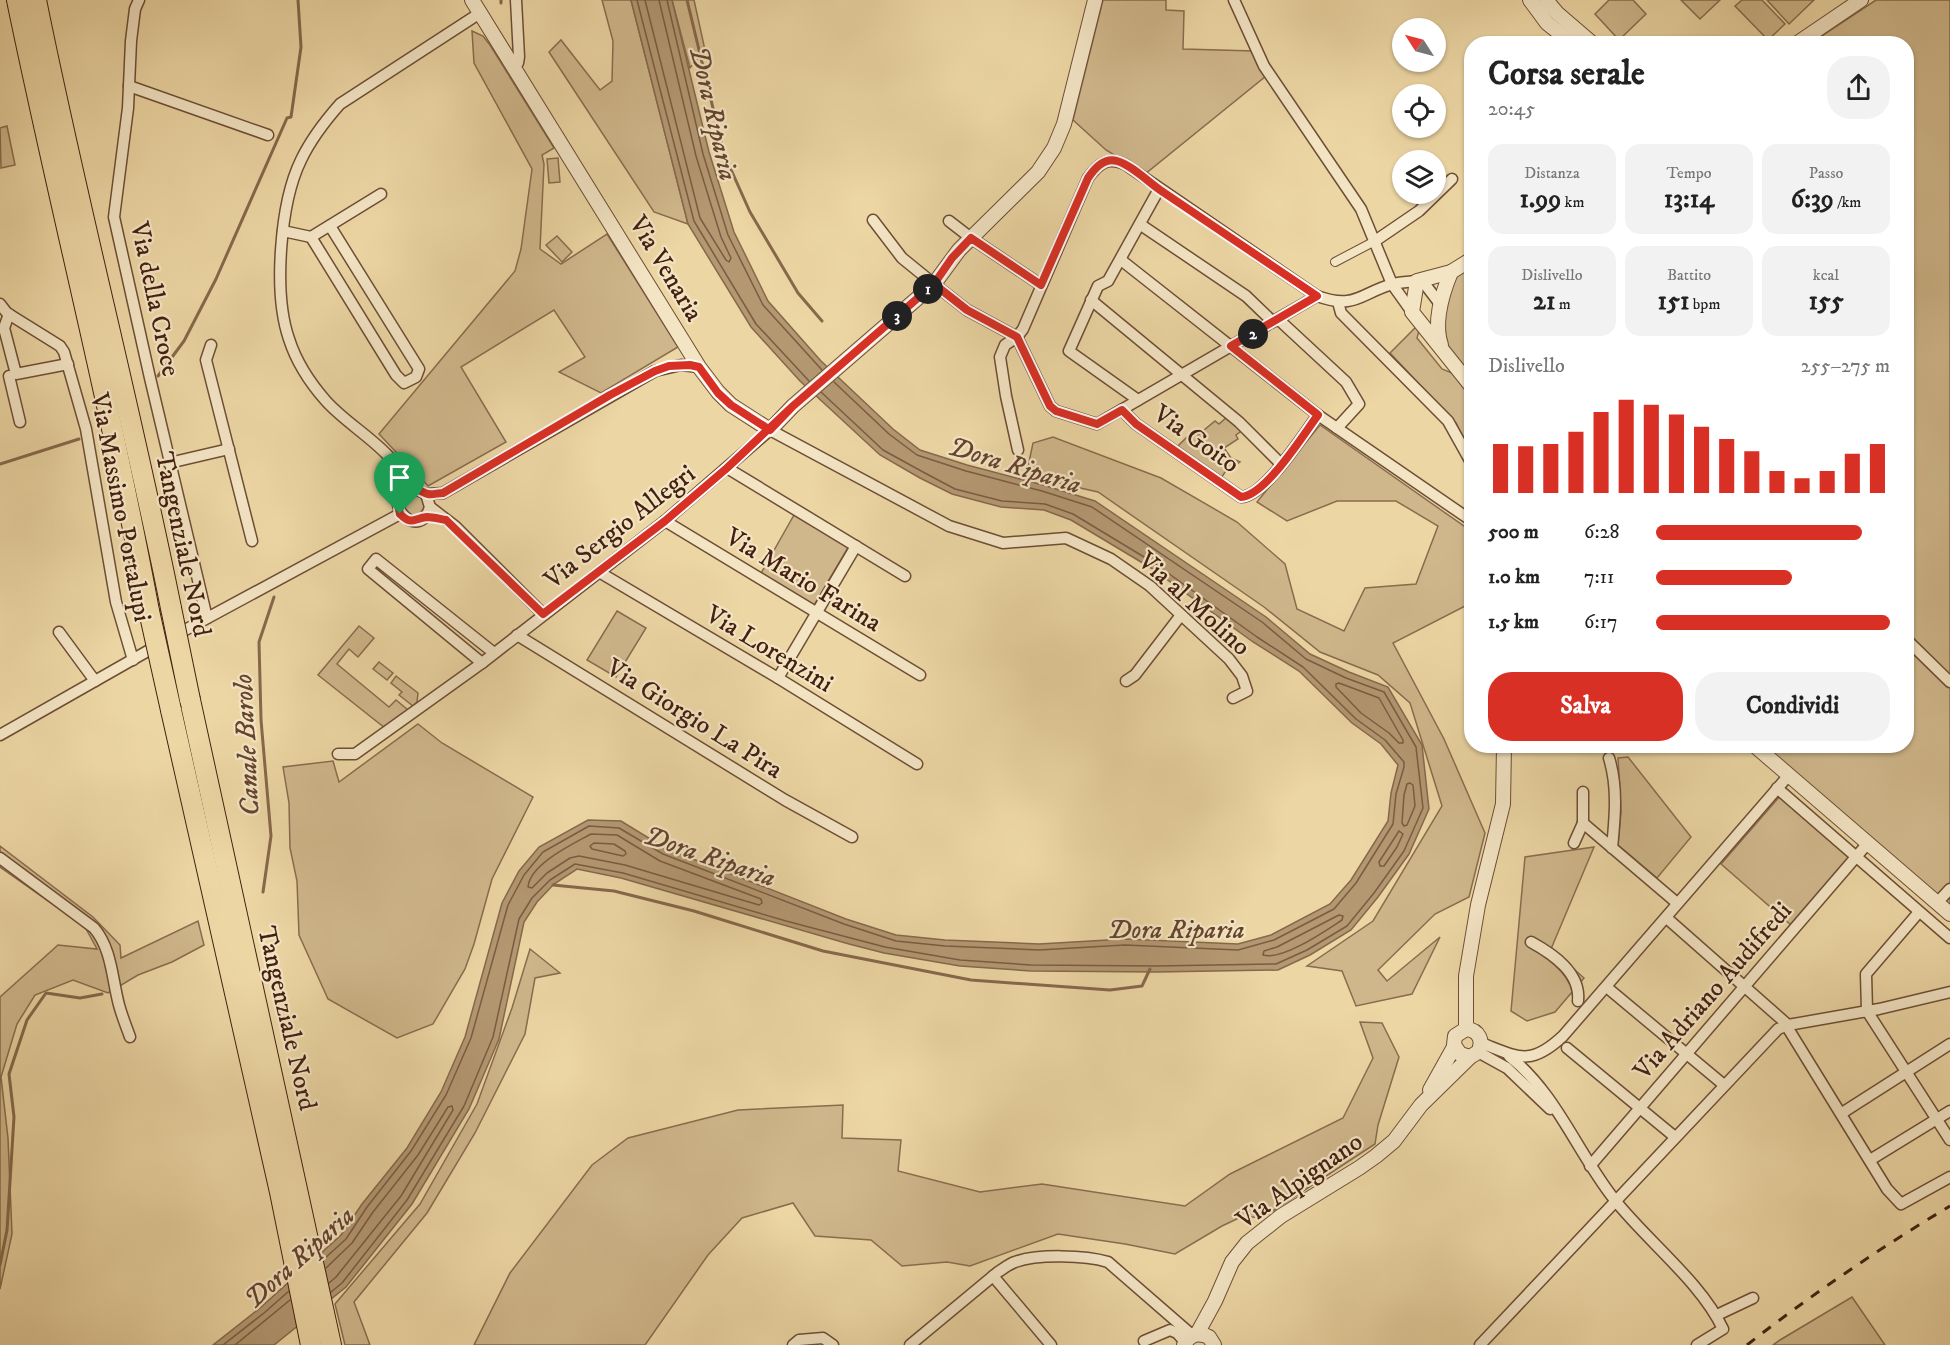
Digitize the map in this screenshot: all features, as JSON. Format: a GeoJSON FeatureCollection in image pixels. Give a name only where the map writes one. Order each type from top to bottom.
{"type":"FeatureCollection","features":[{"type":"Feature","properties":{"kind":"highway","name":"Tangenziale Nord"},"geometry":{"type":"LineString","coordinates":[[17,0],[44,131],[133,524],[171,710],[290,1192],[331,1345]]}},
{"type":"Feature","properties":{"kind":"highway","name":"Tangenziale Nord"},"geometry":{"type":"LineString","coordinates":[[36,0],[58,109],[153,521],[190,700],[290,1192],[310,1345]]}},
{"type":"Feature","properties":{"kind":"street","name":"Via della Croce"},"geometry":{"type":"LineString","coordinates":[[138,0],[131,41],[128,108],[114,217],[207,618]]}},
{"type":"Feature","properties":{"kind":"street","name":"Via Venaria"},"geometry":{"type":"LineString","coordinates":[[472,0],[699,367],[718,393],[731,405],[770,430],[887,493]]}},
{"type":"Feature","properties":{"kind":"street"},"geometry":{"type":"LineString","coordinates":[[513,67],[518,63],[519,57],[516,0]]}},
{"type":"Feature","properties":{"kind":"street"},"geometry":{"type":"LineString","coordinates":[[1234,0],[1264,66],[1361,209],[1392,284],[1464,377]]}},
{"type":"Feature","properties":{"kind":"street"},"geometry":{"type":"LineString","coordinates":[[1530,0],[1548,23],[1563,36]]}},
{"type":"Feature","properties":{"kind":"street"},"geometry":{"type":"LineString","coordinates":[[1546,0],[1557,13],[1584,36]]}},
{"type":"Feature","properties":{"kind":"street"},"geometry":{"type":"LineString","coordinates":[[1808,36],[1861,0]]}},
{"type":"Feature","properties":{"kind":"street"},"geometry":{"type":"LineString","coordinates":[[770,430],[793,406],[934,284],[952,258],[1038,172],[1054,148],[1064,124],[1094,1]]}},
{"type":"Feature","properties":{"kind":"street"},"geometry":{"type":"LineString","coordinates":[[409,490],[405,478],[395,464],[369,437],[327,402],[295,353],[289,339],[282,297],[280,256],[283,231],[291,188],[301,159],[327,118],[340,104],[480,14]]}},
{"type":"Feature","properties":{"kind":"street"},"geometry":{"type":"LineString","coordinates":[[129,86],[268,135]]}},
{"type":"Feature","properties":{"kind":"street"},"geometry":{"type":"LineString","coordinates":[[1018,450],[1000,357],[1005,345],[1017,337],[1023,329],[1080,193],[1095,168],[1107,161],[1116,160],[1317,296],[1338,302],[1351,302],[1392,284],[1451,272],[1464,263]]}},
{"type":"Feature","properties":{"kind":"street"},"geometry":{"type":"LineString","coordinates":[[1335,261],[1375,241],[1419,211],[1452,179]]}},
{"type":"Feature","properties":{"kind":"street"},"geometry":{"type":"LineString","coordinates":[[1138,400],[1069,351],[1098,286],[1108,281],[1159,189]]}},
{"type":"Feature","properties":{"kind":"street"},"geometry":{"type":"LineString","coordinates":[[283,231],[311,237],[381,194]]}},
{"type":"Feature","properties":{"kind":"street"},"geometry":{"type":"LineString","coordinates":[[873,220],[902,258],[934,284],[967,310],[1017,337],[1050,406],[1056,411],[1097,424],[1317,296]]}},
{"type":"Feature","properties":{"kind":"street"},"geometry":{"type":"LineString","coordinates":[[949,221],[1041,285]]}},
{"type":"Feature","properties":{"kind":"street"},"geometry":{"type":"LineString","coordinates":[[1141,225],[1246,296],[1346,382],[1359,404],[1337,428]]}},
{"type":"Feature","properties":{"kind":"street"},"geometry":{"type":"LineString","coordinates":[[311,237],[396,375],[404,382],[416,377],[419,369],[330,226]]}},
{"type":"Feature","properties":{"kind":"street"},"geometry":{"type":"LineString","coordinates":[[1121,260],[1318,415],[1464,515]]}},
{"type":"Feature","properties":{"kind":"street"},"geometry":{"type":"LineString","coordinates":[[1442,348],[1437,329],[1440,304],[1451,272]]}},
{"type":"Feature","properties":{"kind":"street"},"geometry":{"type":"LineString","coordinates":[[1419,280],[1440,304]]}},
{"type":"Feature","properties":{"kind":"street"},"geometry":{"type":"LineString","coordinates":[[1412,312],[1419,280]]}},
{"type":"Feature","properties":{"kind":"street"},"geometry":{"type":"LineString","coordinates":[[1091,300],[1239,422],[1281,464]]}},
{"type":"Feature","properties":{"kind":"street"},"geometry":{"type":"LineString","coordinates":[[1338,302],[1341,313],[1448,421],[1464,450]]}},
{"type":"Feature","properties":{"kind":"street","name":"Via Massimo Portalupi"},"geometry":{"type":"LineString","coordinates":[[0,304],[2,309],[60,346],[64,352],[86,429],[116,602],[133,660]]}},
{"type":"Feature","properties":{"kind":"street"},"geometry":{"type":"LineString","coordinates":[[9,314],[4,328],[8,376],[20,422]]}},
{"type":"Feature","properties":{"kind":"street","name":"Via della Croce"},"geometry":{"type":"LineString","coordinates":[[211,345],[206,360],[252,541]]}},
{"type":"Feature","properties":{"kind":"street","name":"Via Massimo Portalupi"},"geometry":{"type":"LineString","coordinates":[[8,376],[68,364]]}},
{"type":"Feature","properties":{"kind":"street"},"geometry":{"type":"LineString","coordinates":[[428,512],[412,521],[405,519],[400,514],[399,500],[403,494],[415,489],[426,494],[443,493],[655,371],[681,365],[699,367]]}},
{"type":"Feature","properties":{"kind":"street","name":"Via Goito"},"geometry":{"type":"LineString","coordinates":[[1122,410],[1136,424],[1241,497],[1255,492],[1271,477],[1318,415]]}},
{"type":"Feature","properties":{"kind":"street","name":"Via Sergio Allegri"},"geometry":{"type":"LineString","coordinates":[[338,754],[355,754],[482,663],[665,521],[770,430]]}},
{"type":"Feature","properties":{"kind":"street"},"geometry":{"type":"LineString","coordinates":[[170,463],[229,449]]}},
{"type":"Feature","properties":{"kind":"street"},"geometry":{"type":"LineString","coordinates":[[727,468],[905,576]]}},
{"type":"Feature","properties":{"kind":"street","name":"Via al Molino"},"geometry":{"type":"LineString","coordinates":[[887,493],[949,526],[1003,543],[1066,538],[1111,559],[1150,586],[1229,659],[1242,676],[1247,691],[1233,698]]}},
{"type":"Feature","properties":{"kind":"street"},"geometry":{"type":"LineString","coordinates":[[426,494],[430,500],[428,512]]}},
{"type":"Feature","properties":{"kind":"street"},"geometry":{"type":"LineString","coordinates":[[428,512],[446,520],[543,614]]}},
{"type":"Feature","properties":{"kind":"street"},"geometry":{"type":"LineString","coordinates":[[0,735],[207,618],[400,514]]}},
{"type":"Feature","properties":{"kind":"street","name":"Via Mario Farina"},"geometry":{"type":"LineString","coordinates":[[665,521],[920,675]]}},
{"type":"Feature","properties":{"kind":"street"},"geometry":{"type":"LineString","coordinates":[[778,678],[856,546]]}},
{"type":"Feature","properties":{"kind":"street"},"geometry":{"type":"LineString","coordinates":[[482,663],[368,569],[376,559],[494,653]]}},
{"type":"Feature","properties":{"kind":"street","name":"Via Lorenzini"},"geometry":{"type":"LineString","coordinates":[[599,572],[917,764]]}},
{"type":"Feature","properties":{"kind":"street"},"geometry":{"type":"LineString","coordinates":[[1126,681],[1135,675],[1181,615]]}},
{"type":"Feature","properties":{"kind":"street"},"geometry":{"type":"LineString","coordinates":[[59,632],[95,681]]}},
{"type":"Feature","properties":{"kind":"street","name":"Via Giorgio La Pira"},"geometry":{"type":"LineString","coordinates":[[517,635],[785,800],[852,837]]}},
{"type":"Feature","properties":{"kind":"street"},"geometry":{"type":"LineString","coordinates":[[1914,647],[1950,682]]}},
{"type":"Feature","properties":{"kind":"street"},"geometry":{"type":"LineString","coordinates":[[1466,1029],[1466,976],[1478,905],[1503,804],[1504,753]]}},
{"type":"Feature","properties":{"kind":"street"},"geometry":{"type":"LineString","coordinates":[[1763,753],[1950,914]]}},
{"type":"Feature","properties":{"kind":"street"},"geometry":{"type":"LineString","coordinates":[[1609,758],[1614,774],[1615,789],[1612,848]]}},
{"type":"Feature","properties":{"kind":"street"},"geometry":{"type":"LineString","coordinates":[[1466,1029],[1455,1036],[1454,1047],[1460,1054],[1476,1050],[1501,1050],[1526,1058],[1552,1046],[1789,775]]}},
{"type":"Feature","properties":{"kind":"street"},"geometry":{"type":"LineString","coordinates":[[1777,788],[1950,938]]}},
{"type":"Feature","properties":{"kind":"street"},"geometry":{"type":"LineString","coordinates":[[1574,843],[1583,823],[1583,792]]}},
{"type":"Feature","properties":{"kind":"street"},"geometry":{"type":"LineString","coordinates":[[1583,823],[1677,903]]}},
{"type":"Feature","properties":{"kind":"street","name":"Via Adriano Audifredi"},"geometry":{"type":"LineString","coordinates":[[1590,1166],[1868,843]]}},
{"type":"Feature","properties":{"kind":"street"},"geometry":{"type":"LineString","coordinates":[[0,858],[94,927],[101,936],[130,1037]]}},
{"type":"Feature","properties":{"kind":"street"},"geometry":{"type":"LineString","coordinates":[[1937,903],[1950,889]]}},
{"type":"Feature","properties":{"kind":"street"},"geometry":{"type":"LineString","coordinates":[[1919,912],[1866,974],[1867,1011],[1950,1140]]}},
{"type":"Feature","properties":{"kind":"street"},"geometry":{"type":"LineString","coordinates":[[1670,921],[1788,1025],[1887,1189],[1901,1204],[1950,1177]]}},
{"type":"Feature","properties":{"kind":"street"},"geometry":{"type":"LineString","coordinates":[[1532,942],[1556,959],[1571,974],[1579,990],[1578,1001]]}},
{"type":"Feature","properties":{"kind":"street"},"geometry":{"type":"LineString","coordinates":[[1610,990],[1724,1085]]}},
{"type":"Feature","properties":{"kind":"street"},"geometry":{"type":"LineString","coordinates":[[1480,1345],[1778,1029],[1788,1025],[1867,1011],[1950,992]]}},
{"type":"Feature","properties":{"kind":"street"},"geometry":{"type":"LineString","coordinates":[[1466,1029],[1475,1032],[1476,1050]]}},
{"type":"Feature","properties":{"kind":"street"},"geometry":{"type":"LineString","coordinates":[[1842,1113],[1950,1044]]}},
{"type":"Feature","properties":{"kind":"street","name":"Via Alpignano"},"geometry":{"type":"LineString","coordinates":[[1197,1340],[1232,1262],[1247,1243],[1281,1216],[1359,1168],[1394,1141],[1421,1105],[1454,1047]]}},
{"type":"Feature","properties":{"kind":"street"},"geometry":{"type":"LineString","coordinates":[[1567,1048],[1675,1137]]}},
{"type":"Feature","properties":{"kind":"street"},"geometry":{"type":"LineString","coordinates":[[1476,1050],[1507,1068],[1562,1120]]}},
{"type":"Feature","properties":{"kind":"street","name":"Via Alpignano"},"geometry":{"type":"LineString","coordinates":[[1421,1105],[1476,1050]]}},
{"type":"Feature","properties":{"kind":"street"},"geometry":{"type":"LineString","coordinates":[[1501,1050],[1534,1078],[1555,1106],[1590,1166],[1615,1200],[1712,1307],[1723,1329],[1696,1345]]}},
{"type":"Feature","properties":{"kind":"street"},"geometry":{"type":"LineString","coordinates":[[1870,1160],[1950,1111]]}},
{"type":"Feature","properties":{"kind":"street"},"geometry":{"type":"LineString","coordinates":[[914,1344],[993,1276],[1014,1262],[1077,1256],[1108,1262],[1197,1340]]}},
{"type":"Feature","properties":{"kind":"street"},"geometry":{"type":"LineString","coordinates":[[993,1276],[1052,1345]]}},
{"type":"Feature","properties":{"kind":"street"},"geometry":{"type":"LineString","coordinates":[[1717,1315],[1754,1298]]}},
{"type":"Feature","properties":{"kind":"street"},"geometry":{"type":"LineString","coordinates":[[1141,1343],[1171,1316]]}},
{"type":"Feature","properties":{"kind":"street"},"geometry":{"type":"LineString","coordinates":[[1141,1343],[1170,1330],[1197,1340]]}},
{"type":"Feature","properties":{"kind":"street"},"geometry":{"type":"LineString","coordinates":[[793,1345],[799,1340],[823,1338],[833,1345]]}},
{"type":"Feature","properties":{"kind":"shaded area"},"geometry":{"type":"Polygon","coordinates":[[[602,0],[631,0],[688,224],[654,212],[549,52],[561,40],[600,90],[612,81],[613,41],[602,0]]]}},
{"type":"Feature","properties":{"kind":"shaded area"},"geometry":{"type":"Polygon","coordinates":[[[672,0],[694,0],[705,50],[690,68],[672,0]]]}},
{"type":"Feature","properties":{"kind":"shaded area"},"geometry":{"type":"Polygon","coordinates":[[[1103,0],[1166,0],[1166,10],[1184,11],[1183,49],[1254,51],[1266,76],[1145,174],[1106,150],[1073,120],[1103,0]]]}},
{"type":"Feature","properties":{"kind":"shaded area"},"geometry":{"type":"Polygon","coordinates":[[[1609,0],[1633,0],[1646,14],[1623,36],[1615,36],[1595,14],[1609,0]]]}},
{"type":"Feature","properties":{"kind":"shaded area"},"geometry":{"type":"Polygon","coordinates":[[[1681,0],[1720,0],[1700,19],[1681,0]]]}},
{"type":"Feature","properties":{"kind":"shaded area"},"geometry":{"type":"Polygon","coordinates":[[[1742,0],[1762,0],[1785,24],[1772,36],[1764,36],[1735,6],[1742,0]]]}},
{"type":"Feature","properties":{"kind":"shaded area"},"geometry":{"type":"Polygon","coordinates":[[[1767,0],[1814,0],[1789,24],[1767,0]]]}},
{"type":"Feature","properties":{"kind":"shaded area"},"geometry":{"type":"Polygon","coordinates":[[[1876,0],[1950,0],[1950,906],[1771,753],[1914,753],[1914,36],[1822,36],[1876,0]]]}},
{"type":"Feature","properties":{"kind":"shaded area"},"geometry":{"type":"Polygon","coordinates":[[[472,31],[483,36],[490,45],[554,148],[542,155],[544,164],[540,249],[561,264],[607,234],[678,347],[601,393],[559,372],[585,357],[554,310],[461,367],[506,442],[428,486],[379,434],[515,271],[521,249],[532,169],[474,63],[472,31]]]}},
{"type":"Feature","properties":{"kind":"shaded area"},"geometry":{"type":"Polygon","coordinates":[[[7,126],[15,165],[1,168],[0,128],[7,126]]]}},
{"type":"Feature","properties":{"kind":"shaded area"},"geometry":{"type":"Polygon","coordinates":[[[558,158],[560,182],[549,183],[547,159],[558,158]]]}},
{"type":"Feature","properties":{"kind":"shaded area"},"geometry":{"type":"Polygon","coordinates":[[[557,236],[572,252],[562,262],[546,245],[557,236]]]}},
{"type":"Feature","properties":{"kind":"shaded area"},"geometry":{"type":"Polygon","coordinates":[[[1464,272],[1464,367],[1443,339],[1443,322],[1453,279],[1464,272]]]}},
{"type":"Feature","properties":{"kind":"shaded area"},"geometry":{"type":"Polygon","coordinates":[[[1416,327],[1419,331],[1417,338],[1442,369],[1457,375],[1464,386],[1464,440],[1456,423],[1390,353],[1416,327]]]}},
{"type":"Feature","properties":{"kind":"shaded area"},"geometry":{"type":"Polygon","coordinates":[[[1227,417],[1243,430],[1236,435],[1238,439],[1224,448],[1231,458],[1240,462],[1225,472],[1220,480],[1177,447],[1193,431],[1198,435],[1215,421],[1219,424],[1227,417]]]}},
{"type":"Feature","properties":{"kind":"shaded area"},"geometry":{"type":"Polygon","coordinates":[[[1320,425],[1464,526],[1464,607],[1393,643],[1444,739],[1485,833],[1469,897],[1435,914],[1378,970],[1387,981],[1440,937],[1412,994],[1356,1006],[1342,971],[1307,966],[1373,921],[1442,806],[1410,703],[1378,675],[1320,652],[1264,607],[1098,492],[1026,476],[1033,443],[1053,437],[1161,478],[1237,522],[1285,564],[1297,609],[1344,631],[1365,588],[1416,584],[1438,526],[1396,501],[1337,501],[1287,521],[1257,502],[1320,425]]]}},
{"type":"Feature","properties":{"kind":"shaded area"},"geometry":{"type":"Polygon","coordinates":[[[414,495],[421,498],[424,505],[421,512],[414,515],[407,512],[404,505],[407,498],[414,495]]]}},
{"type":"Feature","properties":{"kind":"shaded area"},"geometry":{"type":"Polygon","coordinates":[[[794,515],[849,546],[813,607],[760,575],[794,515]]]}},
{"type":"Feature","properties":{"kind":"shaded area"},"geometry":{"type":"Polygon","coordinates":[[[617,611],[646,628],[616,677],[587,660],[617,611]]]}},
{"type":"Feature","properties":{"kind":"shaded area"},"geometry":{"type":"Polygon","coordinates":[[[359,626],[374,638],[358,657],[349,649],[337,664],[389,707],[396,700],[408,710],[385,728],[318,675],[359,626]]]}},
{"type":"Feature","properties":{"kind":"shaded area"},"geometry":{"type":"Polygon","coordinates":[[[379,662],[393,673],[387,680],[373,669],[379,662]]]}},
{"type":"Feature","properties":{"kind":"shaded area"},"geometry":{"type":"Polygon","coordinates":[[[396,676],[418,693],[417,702],[413,706],[399,695],[402,692],[391,683],[396,676]]]}},
{"type":"Feature","properties":{"kind":"shaded area"},"geometry":{"type":"Polygon","coordinates":[[[418,724],[442,743],[533,797],[492,879],[465,969],[433,1024],[397,1038],[328,999],[299,935],[297,881],[290,848],[289,803],[283,767],[333,761],[339,782],[418,724]]]}},
{"type":"Feature","properties":{"kind":"shaded area"},"geometry":{"type":"Polygon","coordinates":[[[1628,757],[1691,837],[1657,878],[1618,845],[1621,812],[1618,758],[1628,757]]]}},
{"type":"Feature","properties":{"kind":"shaded area"},"geometry":{"type":"Polygon","coordinates":[[[1780,796],[1850,857],[1791,925],[1721,864],[1780,796]]]}},
{"type":"Feature","properties":{"kind":"shaded area"},"geometry":{"type":"Polygon","coordinates":[[[0,846],[93,917],[120,945],[121,958],[198,921],[204,945],[172,962],[138,975],[108,993],[73,980],[35,995],[17,1024],[1,1077],[8,1138],[12,1234],[0,1289],[0,997],[58,945],[97,949],[85,927],[0,867],[0,846]]]}},
{"type":"Feature","properties":{"kind":"shaded area"},"geometry":{"type":"Polygon","coordinates":[[[1594,847],[1551,949],[1584,978],[1555,1012],[1527,1021],[1511,1011],[1525,857],[1594,847]]]}},
{"type":"Feature","properties":{"kind":"shaded area"},"geometry":{"type":"Polygon","coordinates":[[[530,949],[560,973],[535,978],[525,1034],[475,1133],[427,1213],[354,1302],[370,1345],[345,1345],[335,1304],[420,1204],[477,1104],[512,1008],[530,949]]]}},
{"type":"Feature","properties":{"kind":"shaded area"},"geometry":{"type":"Polygon","coordinates":[[[1360,1022],[1382,1023],[1399,1057],[1378,1125],[1375,1144],[1262,1218],[1243,1216],[1175,1254],[1058,1234],[970,1266],[947,1262],[902,1266],[871,1240],[815,1236],[793,1203],[742,1218],[708,1255],[645,1345],[474,1345],[510,1273],[592,1165],[628,1138],[738,1110],[843,1105],[842,1138],[901,1140],[898,1171],[980,1192],[1042,1184],[1185,1206],[1230,1174],[1343,1118],[1373,1058],[1360,1022]]]}},
{"type":"Feature","properties":{"kind":"shaded area"},"geometry":{"type":"Polygon","coordinates":[[[1852,1297],[1885,1345],[1773,1345],[1780,1340],[1852,1297]]]}},
{"type":"Feature","properties":{"kind":"water"},"geometry":{"type":"Polygon","coordinates":[[[631,0],[672,0],[709,152],[734,232],[768,301],[821,361],[893,429],[920,450],[1095,501],[1266,617],[1310,654],[1388,687],[1422,745],[1429,809],[1409,854],[1351,930],[1310,955],[1278,970],[1031,971],[960,966],[884,953],[621,878],[577,869],[554,884],[537,902],[524,922],[499,1039],[469,1109],[412,1204],[346,1287],[274,1345],[213,1345],[260,1308],[341,1235],[362,1204],[407,1148],[441,1092],[465,1037],[502,903],[519,871],[539,847],[588,820],[621,821],[665,848],[846,919],[896,935],[945,940],[1039,944],[1125,939],[1238,944],[1271,935],[1330,904],[1351,880],[1388,821],[1391,793],[1398,765],[1381,744],[1352,723],[1299,671],[1253,642],[1151,568],[1071,520],[1044,510],[1001,507],[952,494],[880,455],[800,381],[751,327],[688,224],[631,0]]]}},
{"type":"Feature","properties":{"kind":"waterway"},"geometry":{"type":"LineString","coordinates":[[158,376],[184,341],[216,279],[287,118],[291,117],[301,47],[298,0]]}},
{"type":"Feature","properties":{"kind":"waterway","name":"Dora Riparia"},"geometry":{"type":"LineString","coordinates":[[687,0],[724,154],[750,212],[798,293],[822,321]]}},
{"type":"Feature","properties":{"kind":"waterway"},"geometry":{"type":"LineString","coordinates":[[0,464],[79,439]]}},
{"type":"Feature","properties":{"kind":"waterway","name":"Canale Barolo"},"geometry":{"type":"LineString","coordinates":[[263,892],[271,836],[261,720],[259,642],[274,597]]}},
{"type":"Feature","properties":{"kind":"waterway"},"geometry":{"type":"LineString","coordinates":[[553,885],[614,891],[694,911],[823,951],[971,980],[1110,990],[1142,986],[1150,969]]}},
{"type":"Feature","properties":{"kind":"waterway","name":"Canale Barolo"},"geometry":{"type":"LineString","coordinates":[[0,1265],[7,1230],[14,1117],[9,1074],[27,1020],[46,993],[80,998],[102,994]]}},
{"type":"Feature","properties":{"kind":"railway"},"geometry":{"type":"LineString","coordinates":[[1747,1345],[1846,1272],[1950,1206]]}},
{"type":"Feature","properties":{"kind":"route"},"geometry":{"type":"LineString","coordinates":[[400,514],[399,500],[409,490],[421,490],[426,494],[443,493],[610,395],[669,366],[699,367],[718,393],[731,405],[770,430],[793,406],[934,284],[967,310],[1017,337],[1050,406],[1056,411],[1097,424],[1122,410],[1136,424],[1241,497],[1246,497],[1271,477],[1318,415],[1231,346],[1317,296],[1126,165],[1116,160],[1107,161],[1095,168],[1080,193],[1041,285],[971,238],[952,258],[934,284],[857,350],[793,406],[770,430],[727,468],[665,521],[543,614],[456,527],[446,520],[425,517],[412,521],[400,514]]}}]}
